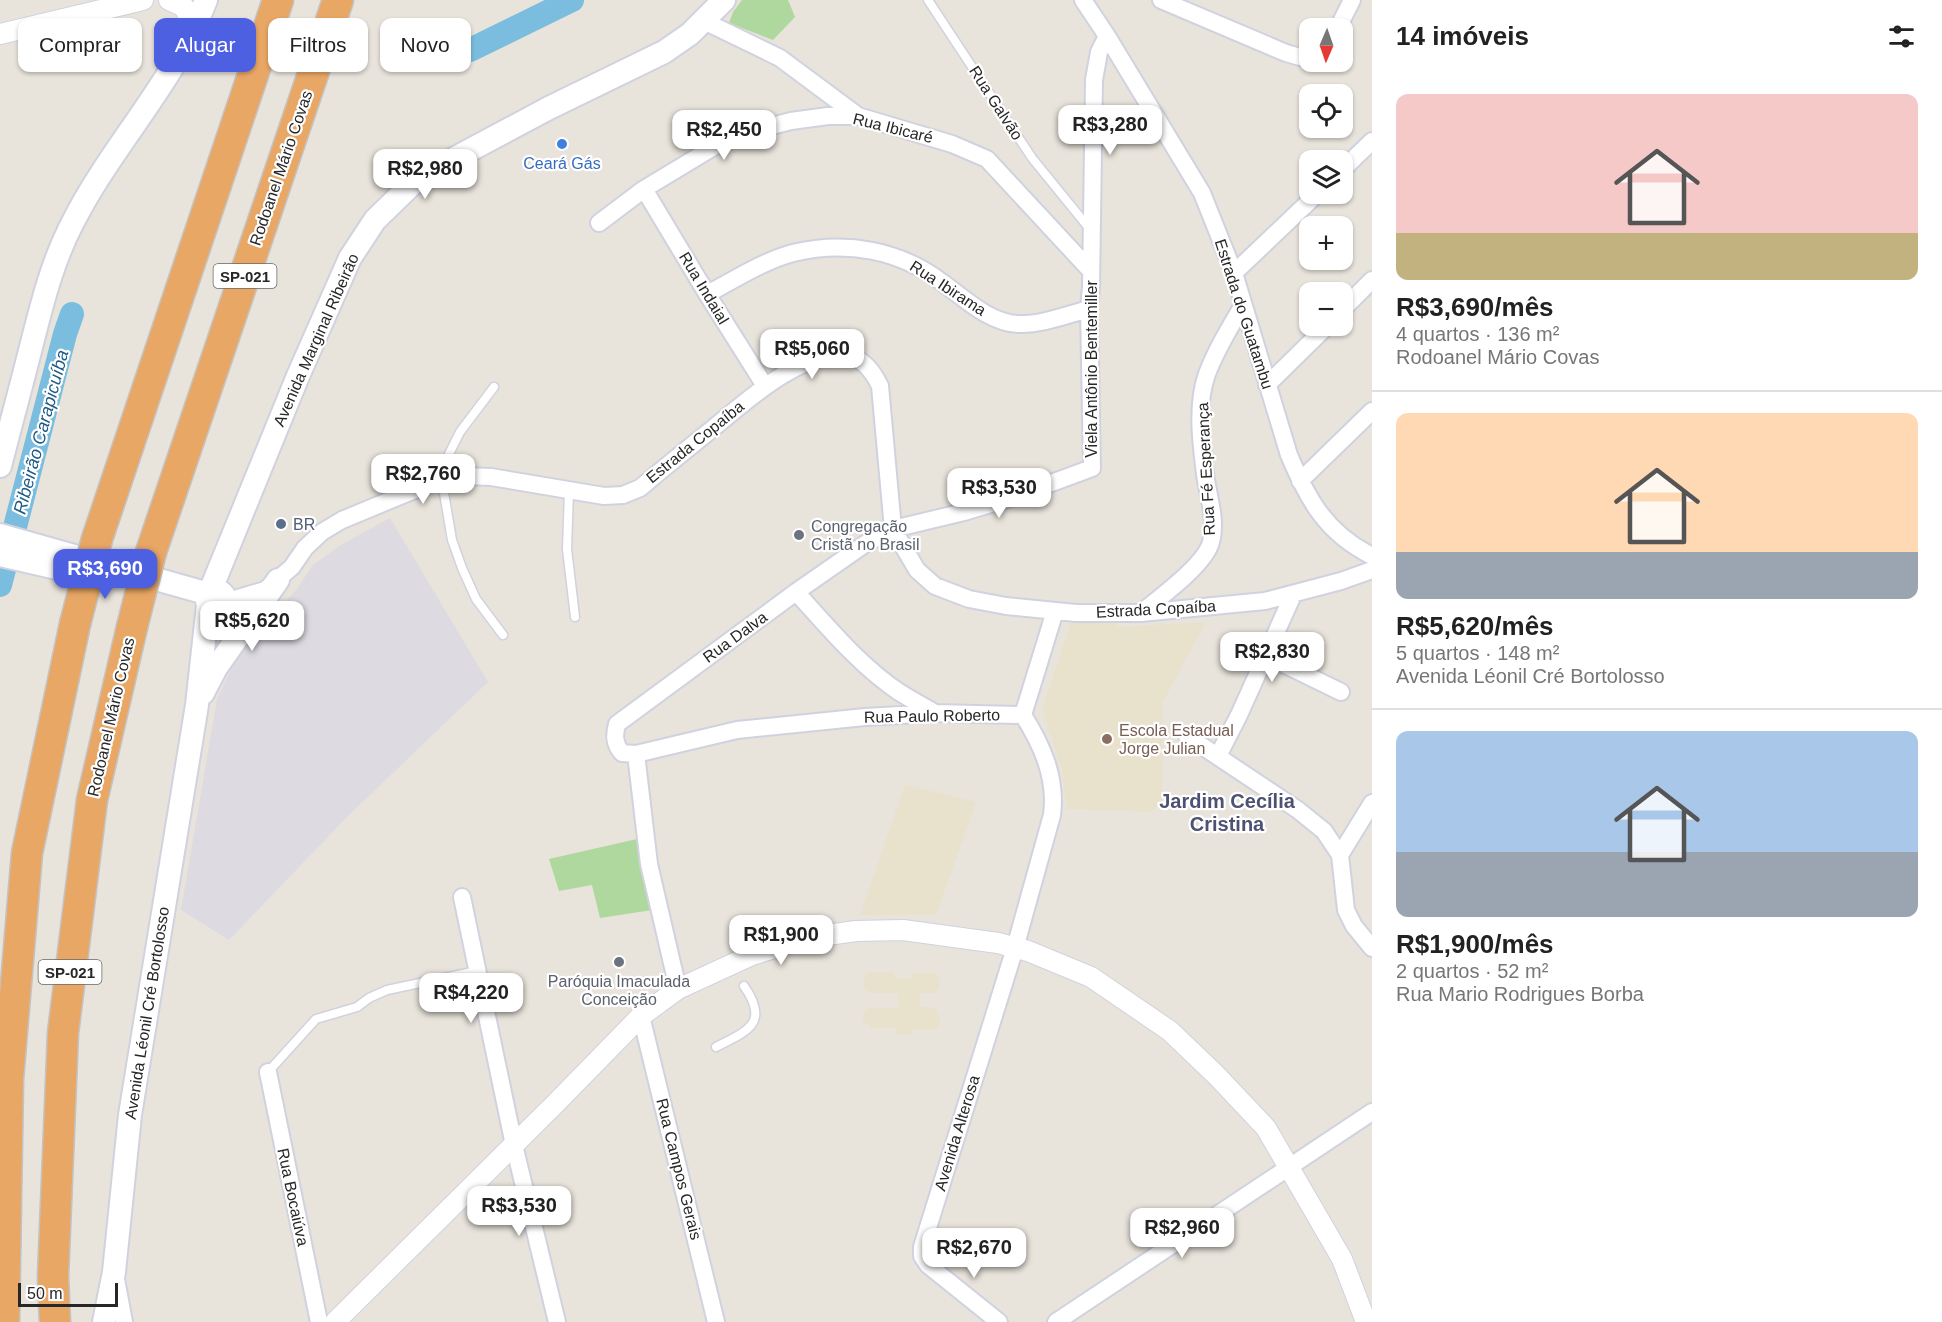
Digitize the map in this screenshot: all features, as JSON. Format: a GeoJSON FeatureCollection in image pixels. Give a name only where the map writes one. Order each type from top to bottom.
{"type":"FeatureCollection","features":[{"type":"Feature","properties":{"kind":"highway","name":"SP-021"},"geometry":{"type":"LineString","coordinates":[[4,1322],[8,1078],[27,853],[75,624],[97,539],[278,0]]}},
{"type":"Feature","properties":{"kind":"highway","name":"Rodoanel Mário Covas"},"geometry":{"type":"LineString","coordinates":[[55,1322],[53,1277],[63,1033],[92,800],[151,552],[338,0]]}},
{"type":"Feature","properties":{"kind":"main road"},"geometry":{"type":"LineString","coordinates":[[199,18],[206,0]]}},
{"type":"Feature","properties":{"kind":"main road","name":"Avenida Marginal Ribeirão"},"geometry":{"type":"LineString","coordinates":[[240,515],[350,258],[375,220],[412,184],[447,162],[664,51],[690,34],[724,0]]}},
{"type":"Feature","properties":{"kind":"main road"},"geometry":{"type":"LineString","coordinates":[[0,466],[50,274],[72,224],[94,183],[168,72]]}},
{"type":"Feature","properties":{"kind":"main road","name":"Avenida Léonil Cré Bortolosso"},"geometry":{"type":"LineString","coordinates":[[104,1322],[114,1272],[130,1115],[196,705],[216,601],[240,515]]}},
{"type":"Feature","properties":{"kind":"main road"},"geometry":{"type":"LineString","coordinates":[[8,547],[216,601]]}},
{"type":"Feature","properties":{"kind":"main road"},"geometry":{"type":"LineString","coordinates":[[196,705],[216,668],[278,580]]}},
{"type":"Feature","properties":{"kind":"street"},"geometry":{"type":"LineString","coordinates":[[0,34],[143,0]]}},
{"type":"Feature","properties":{"kind":"street"},"geometry":{"type":"LineString","coordinates":[[169,0],[184,7],[190,18]]}},
{"type":"Feature","properties":{"kind":"street","name":"Estrada do Guatambu"},"geometry":{"type":"LineString","coordinates":[[1083,0],[1202,193],[1234,273],[1289,455],[1300,481],[1326,523],[1372,556]]}},
{"type":"Feature","properties":{"kind":"street"},"geometry":{"type":"LineString","coordinates":[[1161,0],[1299,57]]}},
{"type":"Feature","properties":{"kind":"street"},"geometry":{"type":"LineString","coordinates":[[1343,18],[1352,0]]}},
{"type":"Feature","properties":{"kind":"street"},"geometry":{"type":"LineString","coordinates":[[704,21],[780,58],[858,116]]}},
{"type":"Feature","properties":{"kind":"street","name":"Viela Antônio Bentemiller"},"geometry":{"type":"LineString","coordinates":[[1092,468],[1089,309],[1094,81],[1099,52],[1107,36]]}},
{"type":"Feature","properties":{"kind":"street","name":"Rua Ibicaré"},"geometry":{"type":"LineString","coordinates":[[599,223],[644,189],[722,142],[745,133],[790,121],[828,116],[858,116],[952,144],[987,159],[1090,270]]}},
{"type":"Feature","properties":{"kind":"street"},"geometry":{"type":"LineString","coordinates":[[1353,159],[1372,141]]}},
{"type":"Feature","properties":{"kind":"street","name":"Rua Indaial"},"geometry":{"type":"LineString","coordinates":[[644,189],[765,386]]}},
{"type":"Feature","properties":{"kind":"street"},"geometry":{"type":"LineString","coordinates":[[1234,273],[1306,204]]}},
{"type":"Feature","properties":{"kind":"street","name":"Rua Ibirama"},"geometry":{"type":"LineString","coordinates":[[707,294],[793,253],[843,246],[873,250],[910,262],[994,318],[1016,324],[1034,323],[1089,309]]}},
{"type":"Feature","properties":{"kind":"street"},"geometry":{"type":"LineString","coordinates":[[1353,299],[1372,280]]}},
{"type":"Feature","properties":{"kind":"street","name":"Rua Fé Esperança"},"geometry":{"type":"LineString","coordinates":[[1141,613],[1182,578],[1203,556],[1211,543],[1212,522],[1205,472],[1201,414],[1203,394],[1207,374],[1243,305]]}},
{"type":"Feature","properties":{"kind":"street"},"geometry":{"type":"LineString","coordinates":[[1267,385],[1317,336]]}},
{"type":"Feature","properties":{"kind":"street","name":"Estrada Copaíba"},"geometry":{"type":"LineString","coordinates":[[216,601],[265,590],[292,567],[305,548],[328,528],[379,503],[429,484],[463,477],[491,477],[603,496],[623,495],[640,488],[765,386],[818,358],[842,355],[860,360],[873,371],[880,386],[893,529],[917,570],[936,586],[969,599],[1006,606],[1076,613],[1141,613],[1264,601],[1293,595],[1372,570]]}},
{"type":"Feature","properties":{"kind":"street"},"geometry":{"type":"LineString","coordinates":[[1300,481],[1372,411]]}},
{"type":"Feature","properties":{"kind":"street","name":"Rua Dalva"},"geometry":{"type":"LineString","coordinates":[[636,754],[622,753],[618,749],[614,733],[617,724],[855,550],[893,529],[1011,498],[1092,468]]}},
{"type":"Feature","properties":{"kind":"street"},"geometry":{"type":"LineString","coordinates":[[796,592],[845,646],[875,674],[934,713]]}},
{"type":"Feature","properties":{"kind":"street"},"geometry":{"type":"LineString","coordinates":[[1218,756],[1293,595]]}},
{"type":"Feature","properties":{"kind":"street"},"geometry":{"type":"LineString","coordinates":[[1023,715],[1055,611]]}},
{"type":"Feature","properties":{"kind":"street"},"geometry":{"type":"LineString","coordinates":[[1265,655],[1341,692]]}},
{"type":"Feature","properties":{"kind":"street","name":"Rua Paulo Roberto"},"geometry":{"type":"LineString","coordinates":[[636,754],[737,730],[865,717],[934,713],[1023,715],[1038,738],[1051,777],[1054,797],[1052,815],[1015,948]]}},
{"type":"Feature","properties":{"kind":"street"},"geometry":{"type":"LineString","coordinates":[[1187,736],[1324,831],[1340,855],[1346,910],[1354,926],[1372,948]]}},
{"type":"Feature","properties":{"kind":"street"},"geometry":{"type":"LineString","coordinates":[[636,754],[649,864],[678,989]]}},
{"type":"Feature","properties":{"kind":"street"},"geometry":{"type":"LineString","coordinates":[[1340,855],[1372,803]]}},
{"type":"Feature","properties":{"kind":"street"},"geometry":{"type":"LineString","coordinates":[[462,897],[514,1145],[557,1322]]}},
{"type":"Feature","properties":{"kind":"street"},"geometry":{"type":"LineString","coordinates":[[335,1322],[641,1016],[678,989],[752,955],[806,938],[856,931],[903,930],[998,943],[1028,951],[1091,977],[1170,1031],[1266,1128],[1342,1259],[1366,1322],[1372,1320]]}},
{"type":"Feature","properties":{"kind":"street","name":"Avenida Alterosa"},"geometry":{"type":"LineString","coordinates":[[999,1322],[928,1265],[922,1256],[922,1247],[1015,948]]}},
{"type":"Feature","properties":{"kind":"street","name":"Rua Campos Gerais"},"geometry":{"type":"LineString","coordinates":[[641,1016],[717,1322]]}},
{"type":"Feature","properties":{"kind":"street","name":"Rua Bocaiúva"},"geometry":{"type":"LineString","coordinates":[[268,1072],[319,1322]]}},
{"type":"Feature","properties":{"kind":"street"},"geometry":{"type":"LineString","coordinates":[[1056,1322],[1372,1112]]}},
{"type":"Feature","properties":{"kind":"street"},"geometry":{"type":"LineString","coordinates":[[114,1272],[124,1322]]}},
{"type":"Feature","properties":{"kind":"lane","name":"Rua Galvão"},"geometry":{"type":"LineString","coordinates":[[928,0],[1032,158],[1092,231]]}},
{"type":"Feature","properties":{"kind":"lane"},"geometry":{"type":"LineString","coordinates":[[494,387],[460,432],[449,454],[442,481],[452,540],[462,568],[476,599],[502,635]]}},
{"type":"Feature","properties":{"kind":"lane"},"geometry":{"type":"LineString","coordinates":[[569,491],[567,549],[575,617]]}},
{"type":"Feature","properties":{"kind":"lane"},"geometry":{"type":"LineString","coordinates":[[268,1072],[316,1019],[357,1007],[369,998],[387,990],[477,971]]}},
{"type":"Feature","properties":{"kind":"lane"},"geometry":{"type":"LineString","coordinates":[[716,1047],[749,1029],[754,1022],[756,1013],[754,1000],[744,986]]}},
{"type":"Feature","properties":{"kind":"shaded area"},"geometry":{"type":"Polygon","coordinates":[[[390,518],[488,682],[347,817],[229,940],[181,910],[217,699],[239,653],[296,590],[313,565],[339,546],[390,518]]]}},
{"type":"Feature","properties":{"kind":"shaded area","name":"Escola Estadual Jorge Julian"},"geometry":{"type":"Polygon","coordinates":[[[1072,619],[1115,622],[1119,627],[1206,622],[1163,701],[1162,802],[1150,812],[1067,809],[1062,769],[1042,709],[1072,619]]]}},
{"type":"Feature","properties":{"kind":"shaded area"},"geometry":{"type":"Polygon","coordinates":[[[905,785],[976,802],[936,915],[860,915],[905,785]]]}},
{"type":"Feature","properties":{"kind":"shaded area"},"geometry":{"type":"Polygon","coordinates":[[[869,972],[893,972],[895,978],[913,978],[913,973],[937,973],[937,976],[940,976],[937,993],[920,993],[919,1007],[937,1008],[937,1014],[940,1014],[940,1025],[937,1025],[937,1030],[911,1030],[911,1035],[896,1035],[896,1028],[869,1028],[869,1024],[863,1023],[864,1010],[867,1008],[898,1008],[898,993],[868,993],[868,989],[864,989],[864,975],[869,972]]]}},
{"type":"Feature","properties":{"kind":"green space"},"geometry":{"type":"Polygon","coordinates":[[[742,0],[788,0],[795,17],[773,40],[729,23],[733,12],[742,0]]]}},
{"type":"Feature","properties":{"kind":"green space"},"geometry":{"type":"Polygon","coordinates":[[[637,839],[652,910],[600,918],[592,885],[559,891],[549,859],[637,839]]]}},
{"type":"Feature","properties":{"kind":"waterway","name":"Ribeirão Carapicuíba"},"geometry":{"type":"LineString","coordinates":[[471,50],[572,0]]}},
{"type":"Feature","properties":{"kind":"waterway","name":"Ribeirão Carapicuíba"},"geometry":{"type":"LineString","coordinates":[[0,585],[72,314]]}},
{"type":"Feature","properties":{"kind":"place","name":"Ceará Gás"},"geometry":{"type":"Point","coordinates":[562,144]}},
{"type":"Feature","properties":{"kind":"place","name":"BR"},"geometry":{"type":"Point","coordinates":[281,524]}},
{"type":"Feature","properties":{"kind":"place","name":"Congregação Cristã no Brasil"},"geometry":{"type":"Point","coordinates":[799,535]}},
{"type":"Feature","properties":{"kind":"place","name":"Escola Estadual Jorge Julian"},"geometry":{"type":"Point","coordinates":[1107,739]}},
{"type":"Feature","properties":{"kind":"place","name":"Paróquia Imaculada Conceição"},"geometry":{"type":"Point","coordinates":[619,962]}},
{"type":"Feature","properties":{"kind":"district","name":"Jardim Cecília Cristina"},"geometry":{"type":"Point","coordinates":[1227,812]}}]}
